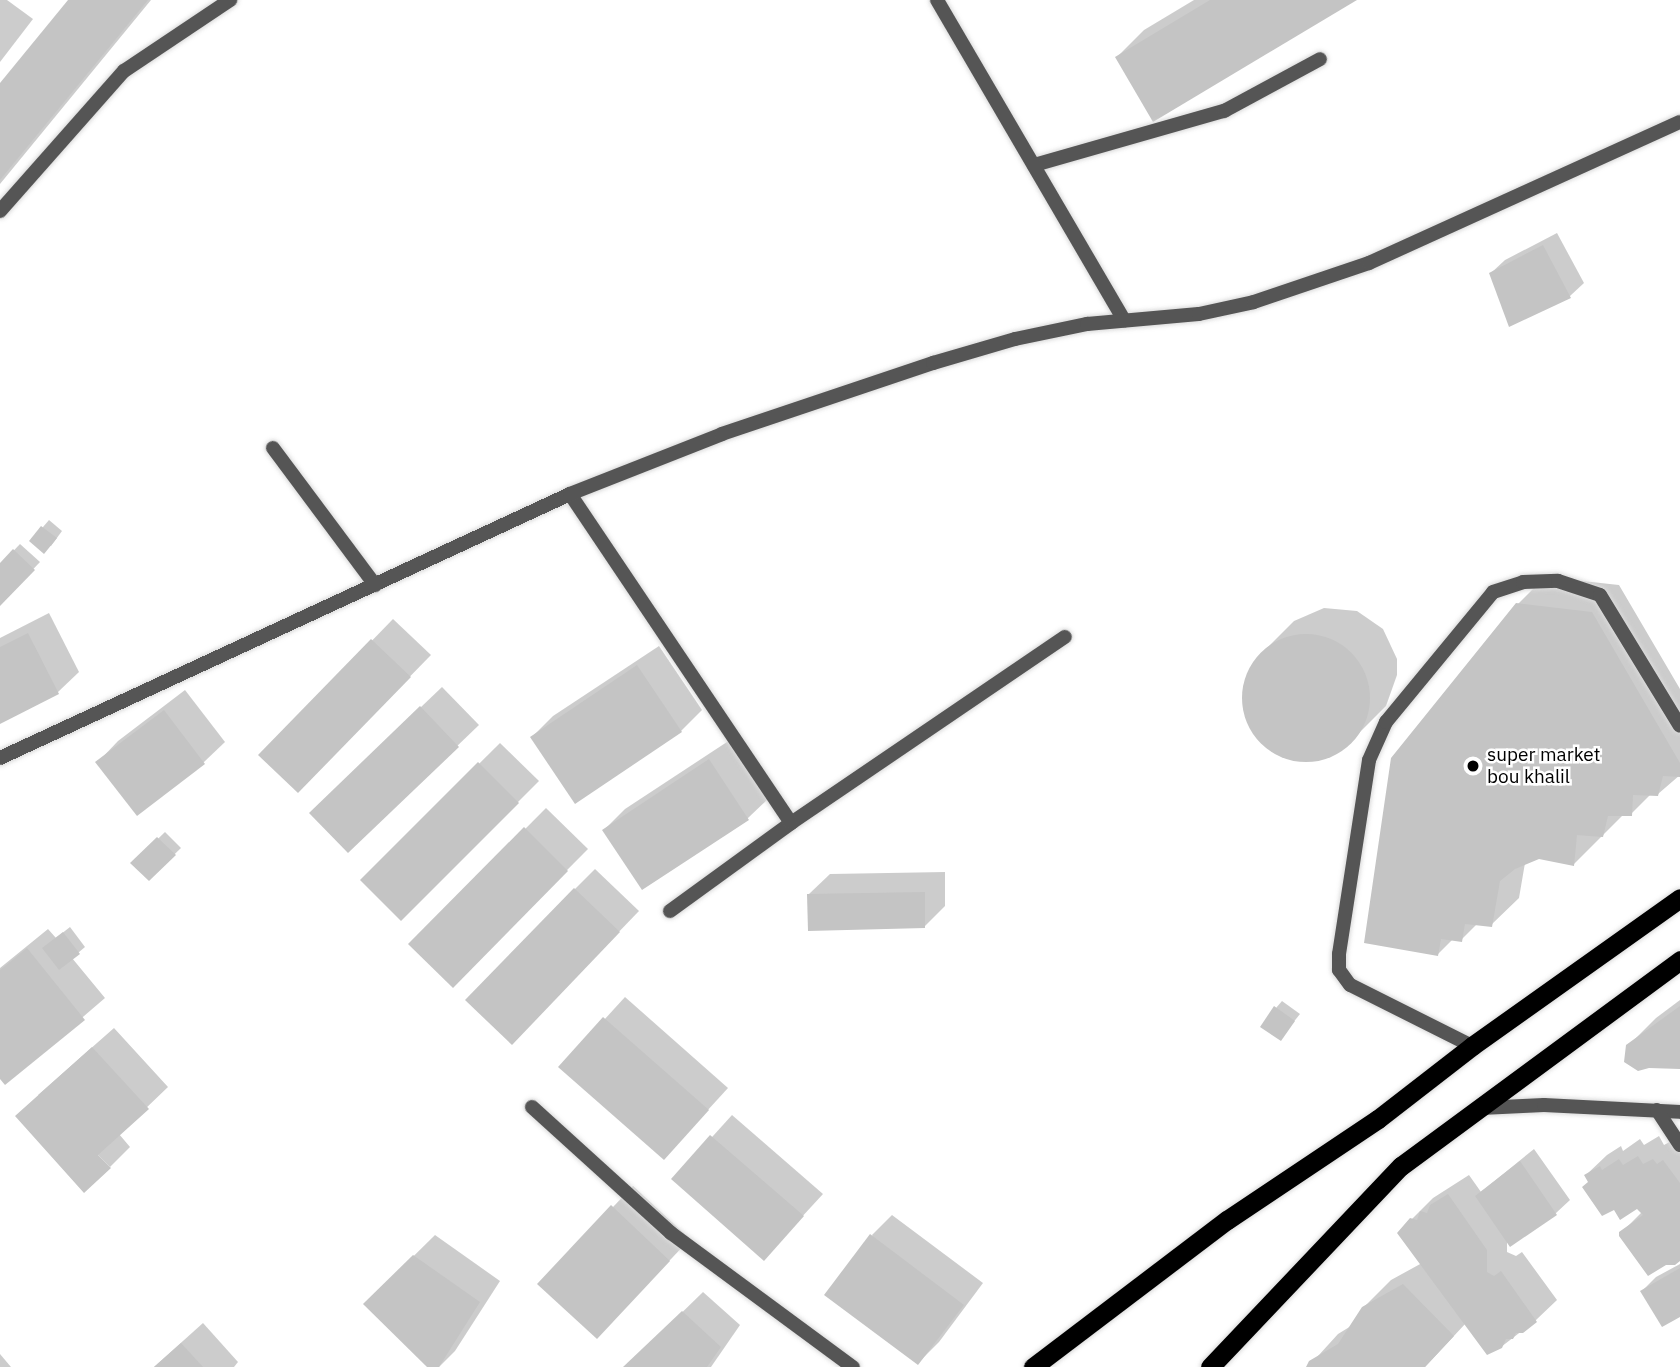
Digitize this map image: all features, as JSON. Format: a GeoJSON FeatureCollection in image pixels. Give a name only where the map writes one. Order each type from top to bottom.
{"type":"FeatureCollection","features":[{"type":"Feature","properties":{"kind":"highway"},"geometry":{"type":"LineString","coordinates":[[1033,1367],[1227,1220],[1378,1119],[1472,1046],[1680,898]]}},
{"type":"Feature","properties":{"kind":"highway"},"geometry":{"type":"LineString","coordinates":[[1210,1367],[1401,1166],[1680,960]]}},
{"type":"Feature","properties":{"kind":"street"},"geometry":{"type":"LineString","coordinates":[[0,211],[124,71],[230,0]]}},
{"type":"Feature","properties":{"kind":"street"},"geometry":{"type":"LineString","coordinates":[[937,0],[1125,320]]}},
{"type":"Feature","properties":{"kind":"street"},"geometry":{"type":"LineString","coordinates":[[1034,165],[1224,111],[1320,58]]}},
{"type":"Feature","properties":{"kind":"street"},"geometry":{"type":"LineString","coordinates":[[0,758],[570,494],[722,434],[933,362],[1016,339],[1087,324],[1199,314],[1254,302],[1369,263],[1680,122]]}},
{"type":"Feature","properties":{"kind":"street"},"geometry":{"type":"LineString","coordinates":[[273,448],[375,585]]}},
{"type":"Feature","properties":{"kind":"street"},"geometry":{"type":"LineString","coordinates":[[570,494],[791,823]]}},
{"type":"Feature","properties":{"kind":"street"},"geometry":{"type":"LineString","coordinates":[[1472,1046],[1350,985],[1339,970],[1339,954],[1369,760],[1386,722],[1493,592],[1523,582],[1558,581],[1600,595],[1680,726]]}},
{"type":"Feature","properties":{"kind":"street"},"geometry":{"type":"LineString","coordinates":[[670,911],[791,823],[1065,637]]}},
{"type":"Feature","properties":{"kind":"street"},"geometry":{"type":"LineString","coordinates":[[1481,1108],[1544,1105],[1680,1112]]}},
{"type":"Feature","properties":{"kind":"street"},"geometry":{"type":"LineString","coordinates":[[532,1107],[671,1233],[853,1367]]}},
{"type":"Feature","properties":{"kind":"street"},"geometry":{"type":"LineString","coordinates":[[1657,1110],[1680,1145]]}},
{"type":"Feature","properties":{"kind":"building"},"geometry":{"type":"Polygon","coordinates":[[[68,0],[148,0],[0,180],[0,83],[68,0]]]}},
{"type":"Feature","properties":{"kind":"building"},"geometry":{"type":"Polygon","coordinates":[[[1210,0],[1357,0],[1153,122],[1115,57],[1210,0]]]}},
{"type":"Feature","properties":{"kind":"building"},"geometry":{"type":"Polygon","coordinates":[[[1543,245],[1571,298],[1509,327],[1489,273],[1543,245]]]}},
{"type":"Feature","properties":{"kind":"building"},"geometry":{"type":"Polygon","coordinates":[[[41,526],[57,538],[44,554],[29,541],[41,526]]]}},
{"type":"Feature","properties":{"kind":"building"},"geometry":{"type":"Polygon","coordinates":[[[13,549],[35,570],[0,606],[0,563],[13,549]]]}},
{"type":"Feature","properties":{"kind":"building"},"geometry":{"type":"Polygon","coordinates":[[[1516,603],[1592,612],[1680,763],[1680,777],[1663,776],[1658,796],[1633,795],[1632,816],[1608,816],[1603,837],[1577,835],[1574,866],[1539,859],[1515,869],[1500,881],[1492,927],[1465,924],[1462,942],[1441,939],[1438,956],[1364,943],[1391,758],[1516,603]]]}},
{"type":"Feature","properties":{"kind":"building"},"geometry":{"type":"Polygon","coordinates":[[[28,633],[59,694],[0,724],[0,647],[28,633]]]}},
{"type":"Feature","properties":{"kind":"building"},"geometry":{"type":"Polygon","coordinates":[[[1306,634],[1331,639],[1351,653],[1365,673],[1370,698],[1365,723],[1351,743],[1331,757],[1306,762],[1281,757],[1261,743],[1247,723],[1242,698],[1247,673],[1261,653],[1281,639],[1306,634]]]}},
{"type":"Feature","properties":{"kind":"building"},"geometry":{"type":"Polygon","coordinates":[[[371,639],[411,677],[298,793],[258,755],[371,639]]]}},
{"type":"Feature","properties":{"kind":"building"},"geometry":{"type":"Polygon","coordinates":[[[637,665],[682,732],[575,804],[530,737],[637,665]]]}},
{"type":"Feature","properties":{"kind":"building"},"geometry":{"type":"Polygon","coordinates":[[[420,706],[459,747],[348,853],[309,813],[420,706]]]}},
{"type":"Feature","properties":{"kind":"building"},"geometry":{"type":"Polygon","coordinates":[[[164,710],[205,764],[137,816],[95,762],[164,710]]]}},
{"type":"Feature","properties":{"kind":"building"},"geometry":{"type":"Polygon","coordinates":[[[709,759],[749,820],[642,890],[602,830],[709,759]]]}},
{"type":"Feature","properties":{"kind":"building"},"geometry":{"type":"Polygon","coordinates":[[[478,762],[519,803],[401,921],[360,880],[478,762]]]}},
{"type":"Feature","properties":{"kind":"building"},"geometry":{"type":"Polygon","coordinates":[[[524,827],[568,871],[453,988],[408,944],[524,827]]]}},
{"type":"Feature","properties":{"kind":"building"},"geometry":{"type":"Polygon","coordinates":[[[157,837],[176,855],[149,881],[130,863],[157,837]]]}},
{"type":"Feature","properties":{"kind":"building"},"geometry":{"type":"Polygon","coordinates":[[[574,888],[620,932],[512,1045],[465,1000],[574,888]]]}},
{"type":"Feature","properties":{"kind":"building"},"geometry":{"type":"Polygon","coordinates":[[[925,892],[925,928],[808,931],[807,894],[925,892]]]}},
{"type":"Feature","properties":{"kind":"building"},"geometry":{"type":"Polygon","coordinates":[[[63,932],[80,954],[59,970],[42,948],[63,932]]]}},
{"type":"Feature","properties":{"kind":"building"},"geometry":{"type":"Polygon","coordinates":[[[27,948],[85,1020],[5,1085],[0,1079],[0,970],[27,948]]]}},
{"type":"Feature","properties":{"kind":"building"},"geometry":{"type":"Polygon","coordinates":[[[1274,1006],[1295,1021],[1281,1041],[1260,1027],[1274,1006]]]}},
{"type":"Feature","properties":{"kind":"building"},"geometry":{"type":"Polygon","coordinates":[[[1680,1006],[1680,1069],[1649,1068],[1638,1071],[1624,1062],[1626,1045],[1680,1006]]]}},
{"type":"Feature","properties":{"kind":"building"},"geometry":{"type":"Polygon","coordinates":[[[603,1017],[709,1110],[664,1160],[558,1067],[603,1017]]]}},
{"type":"Feature","properties":{"kind":"building"},"geometry":{"type":"Polygon","coordinates":[[[92,1047],[149,1109],[98,1155],[111,1168],[84,1193],[15,1116],[92,1047]]]}},
{"type":"Feature","properties":{"kind":"building"},"geometry":{"type":"Polygon","coordinates":[[[710,1135],[804,1216],[764,1261],[671,1179],[710,1135]]]}},
{"type":"Feature","properties":{"kind":"building"},"geometry":{"type":"Polygon","coordinates":[[[1638,1156],[1643,1164],[1653,1159],[1657,1164],[1663,1160],[1680,1183],[1680,1261],[1675,1265],[1666,1265],[1648,1276],[1619,1236],[1619,1232],[1643,1215],[1637,1209],[1620,1220],[1614,1210],[1602,1216],[1582,1187],[1588,1182],[1584,1175],[1600,1166],[1602,1170],[1619,1159],[1623,1165],[1638,1156]]]}},
{"type":"Feature","properties":{"kind":"building"},"geometry":{"type":"Polygon","coordinates":[[[1520,1161],[1557,1215],[1510,1247],[1475,1196],[1520,1161]]]}},
{"type":"Feature","properties":{"kind":"building"},"geometry":{"type":"Polygon","coordinates":[[[1448,1194],[1487,1250],[1487,1272],[1494,1276],[1501,1271],[1537,1322],[1523,1333],[1516,1333],[1513,1339],[1506,1339],[1502,1348],[1487,1355],[1397,1233],[1410,1218],[1417,1220],[1420,1211],[1427,1213],[1430,1205],[1448,1194]]]}},
{"type":"Feature","properties":{"kind":"building"},"geometry":{"type":"Polygon","coordinates":[[[611,1205],[670,1261],[597,1339],[537,1284],[611,1205]]]}},
{"type":"Feature","properties":{"kind":"building"},"geometry":{"type":"Polygon","coordinates":[[[870,1234],[964,1305],[918,1365],[824,1295],[870,1234]]]}},
{"type":"Feature","properties":{"kind":"building"},"geometry":{"type":"Polygon","coordinates":[[[413,1255],[480,1302],[439,1367],[427,1367],[363,1304],[413,1255]]]}},
{"type":"Feature","properties":{"kind":"building"},"geometry":{"type":"Polygon","coordinates":[[[1680,1268],[1680,1317],[1662,1327],[1640,1291],[1680,1268]]]}},
{"type":"Feature","properties":{"kind":"building"},"geometry":{"type":"Polygon","coordinates":[[[1403,1284],[1454,1336],[1425,1367],[1306,1367],[1309,1361],[1338,1344],[1362,1307],[1403,1284]]]}},
{"type":"Feature","properties":{"kind":"building"},"geometry":{"type":"Polygon","coordinates":[[[682,1311],[721,1347],[707,1367],[623,1367],[682,1311]]]}},
{"type":"Feature","properties":{"kind":"building"},"geometry":{"type":"Polygon","coordinates":[[[181,1343],[203,1367],[154,1367],[181,1343]]]}},
{"type":"Feature","properties":{"kind":"place","name":"super market bou khalil"},"geometry":{"type":"Point","coordinates":[1473,766]}}]}
